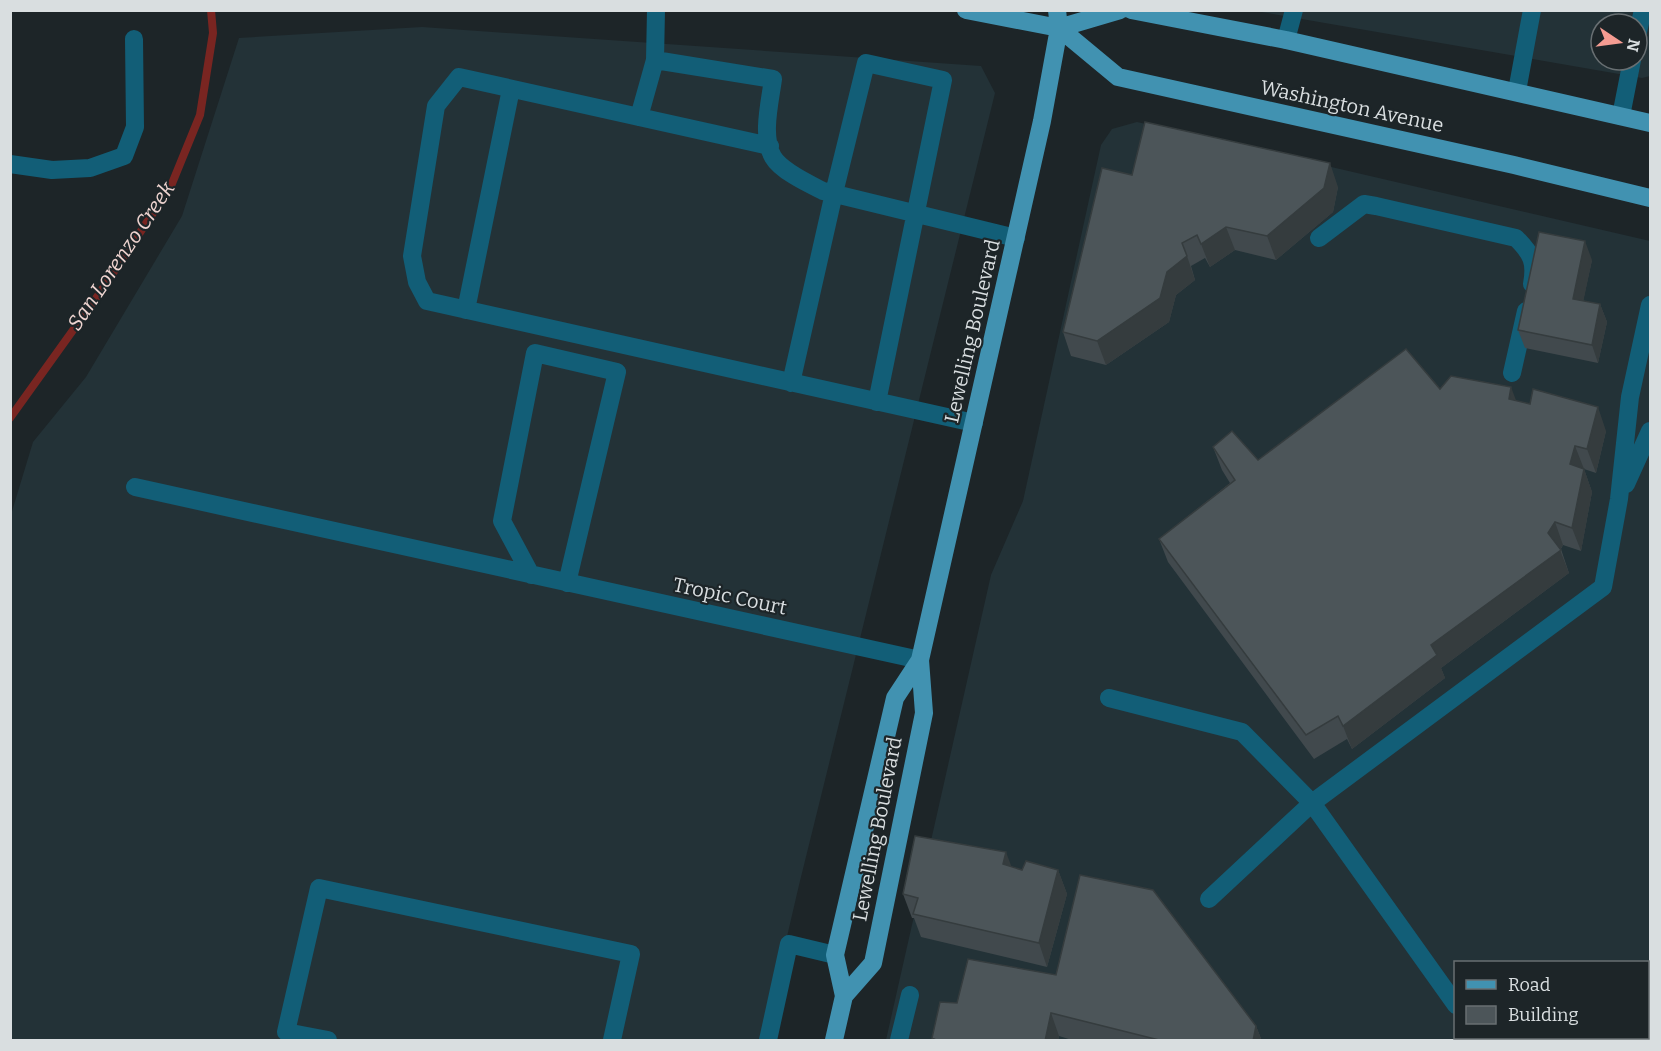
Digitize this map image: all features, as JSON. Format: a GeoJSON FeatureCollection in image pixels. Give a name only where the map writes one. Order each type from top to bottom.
{"type":"FeatureCollection","features":[{"type":"Feature","properties":{"kind":"main road","name":"Washington Avenue"},"geometry":{"type":"LineString","coordinates":[[966,10],[1058,20],[1120,10]]}},
{"type":"Feature","properties":{"kind":"main road"},"geometry":{"type":"LineString","coordinates":[[1131,10],[1170,15],[1286,40],[1650,123]]}},
{"type":"Feature","properties":{"kind":"main road","name":"Washington Avenue"},"geometry":{"type":"LineString","coordinates":[[1058,20],[1118,77],[1502,162],[1650,198]]}},
{"type":"Feature","properties":{"kind":"main road","name":"Lewelling Boulevard"},"geometry":{"type":"LineString","coordinates":[[844,996],[873,963],[924,707],[920,660],[1042,121],[1058,20]]}},
{"type":"Feature","properties":{"kind":"main road","name":"Lewelling Boulevard"},"geometry":{"type":"LineString","coordinates":[[834,1041],[844,996],[835,955],[895,698],[920,660]]}},
{"type":"Feature","properties":{"kind":"street"},"geometry":{"type":"LineString","coordinates":[[639,117],[655,60],[656,10]]}},
{"type":"Feature","properties":{"kind":"street"},"geometry":{"type":"LineString","coordinates":[[1286,40],[1294,10]]}},
{"type":"Feature","properties":{"kind":"street"},"geometry":{"type":"LineString","coordinates":[[1516,91],[1532,10]]}},
{"type":"Feature","properties":{"kind":"street"},"geometry":{"type":"LineString","coordinates":[[10,164],[52,170],[90,168],[124,156],[135,127],[134,39]]}},
{"type":"Feature","properties":{"kind":"street"},"geometry":{"type":"LineString","coordinates":[[655,60],[773,79],[766,132],[773,158],[795,177],[823,190],[1016,238]]}},
{"type":"Feature","properties":{"kind":"street"},"geometry":{"type":"LineString","coordinates":[[791,383],[866,63],[943,81],[877,402]]}},
{"type":"Feature","properties":{"kind":"street"},"geometry":{"type":"LineString","coordinates":[[1621,116],[1630,72]]}},
{"type":"Feature","properties":{"kind":"street"},"geometry":{"type":"LineString","coordinates":[[770,146],[459,77],[436,106],[412,256],[417,282],[427,301],[974,423]]}},
{"type":"Feature","properties":{"kind":"street"},"geometry":{"type":"LineString","coordinates":[[466,310],[511,89]]}},
{"type":"Feature","properties":{"kind":"street"},"geometry":{"type":"LineString","coordinates":[[1319,238],[1364,204],[1516,238],[1529,251],[1535,269],[1512,373]]}},
{"type":"Feature","properties":{"kind":"street"},"geometry":{"type":"LineString","coordinates":[[1209,899],[1312,803],[1603,588],[1619,499],[1630,397],[1650,305]]}},
{"type":"Feature","properties":{"kind":"street"},"geometry":{"type":"LineString","coordinates":[[531,575],[502,521],[534,353],[618,372],[567,583]]}},
{"type":"Feature","properties":{"kind":"street"},"geometry":{"type":"LineString","coordinates":[[1619,499],[1650,431]]}},
{"type":"Feature","properties":{"kind":"street","name":"Tropic Court"},"geometry":{"type":"LineString","coordinates":[[135,488],[920,660]]}},
{"type":"Feature","properties":{"kind":"street"},"geometry":{"type":"LineString","coordinates":[[1109,698],[1242,732],[1312,803],[1454,1004]]}},
{"type":"Feature","properties":{"kind":"street"},"geometry":{"type":"LineString","coordinates":[[328,1041],[286,1032],[320,888],[630,954],[612,1041]]}},
{"type":"Feature","properties":{"kind":"street"},"geometry":{"type":"LineString","coordinates":[[768,1041],[789,944],[835,955]]}},
{"type":"Feature","properties":{"kind":"street"},"geometry":{"type":"LineString","coordinates":[[899,1041],[910,995]]}},
{"type":"Feature","properties":{"kind":"shaded area"},"geometry":{"type":"Polygon","coordinates":[[[1256,11],[1650,11],[1650,76],[1642,78],[1607,72],[1649,72],[1649,12],[1589,12],[1589,69],[1256,11]]]}},
{"type":"Feature","properties":{"kind":"shaded area"},"geometry":{"type":"Polygon","coordinates":[[[422,27],[981,66],[995,93],[799,885],[763,1040],[11,1040],[10,518],[33,442],[86,377],[182,216],[239,38],[422,27]]]}},
{"type":"Feature","properties":{"kind":"shaded area"},"geometry":{"type":"Polygon","coordinates":[[[1137,122],[1650,241],[1650,1040],[886,1040],[991,575],[1023,501],[1101,145],[1112,129],[1137,122]]]}},
{"type":"Feature","properties":{"kind":"building"},"geometry":{"type":"Polygon","coordinates":[[[1145,122],[1330,163],[1324,188],[1267,236],[1226,227],[1201,244],[1197,235],[1182,243],[1187,256],[1167,272],[1160,298],[1097,341],[1063,332],[1102,168],[1132,175],[1145,122]]]}},
{"type":"Feature","properties":{"kind":"building"},"geometry":{"type":"Polygon","coordinates":[[[1539,232],[1585,241],[1573,299],[1600,304],[1592,345],[1518,330],[1539,232]]]}},
{"type":"Feature","properties":{"kind":"building"},"geometry":{"type":"Polygon","coordinates":[[[1406,349],[1440,389],[1451,376],[1511,387],[1509,399],[1530,404],[1533,389],[1598,407],[1587,449],[1575,446],[1570,464],[1584,469],[1572,528],[1555,522],[1548,533],[1561,550],[1431,645],[1437,655],[1343,726],[1338,716],[1306,735],[1159,539],[1235,480],[1213,447],[1232,431],[1258,460],[1406,349]]]}},
{"type":"Feature","properties":{"kind":"building"},"geometry":{"type":"Polygon","coordinates":[[[915,836],[1006,852],[1003,864],[1022,870],[1026,861],[1058,870],[1039,943],[913,914],[918,898],[903,894],[915,836]]]}},
{"type":"Feature","properties":{"kind":"building"},"geometry":{"type":"Polygon","coordinates":[[[1080,875],[1153,890],[1256,1026],[1253,1041],[1163,1041],[1051,1013],[1045,1041],[938,1041],[932,1038],[940,1002],[957,1003],[968,959],[1056,975],[1080,875]]]}},
{"type":"Feature","properties":{"kind":"waterway","name":"San Lorenzo Creek"},"geometry":{"type":"LineString","coordinates":[[10,418],[99,294],[171,186],[200,115],[213,33],[211,10]]}}]}
